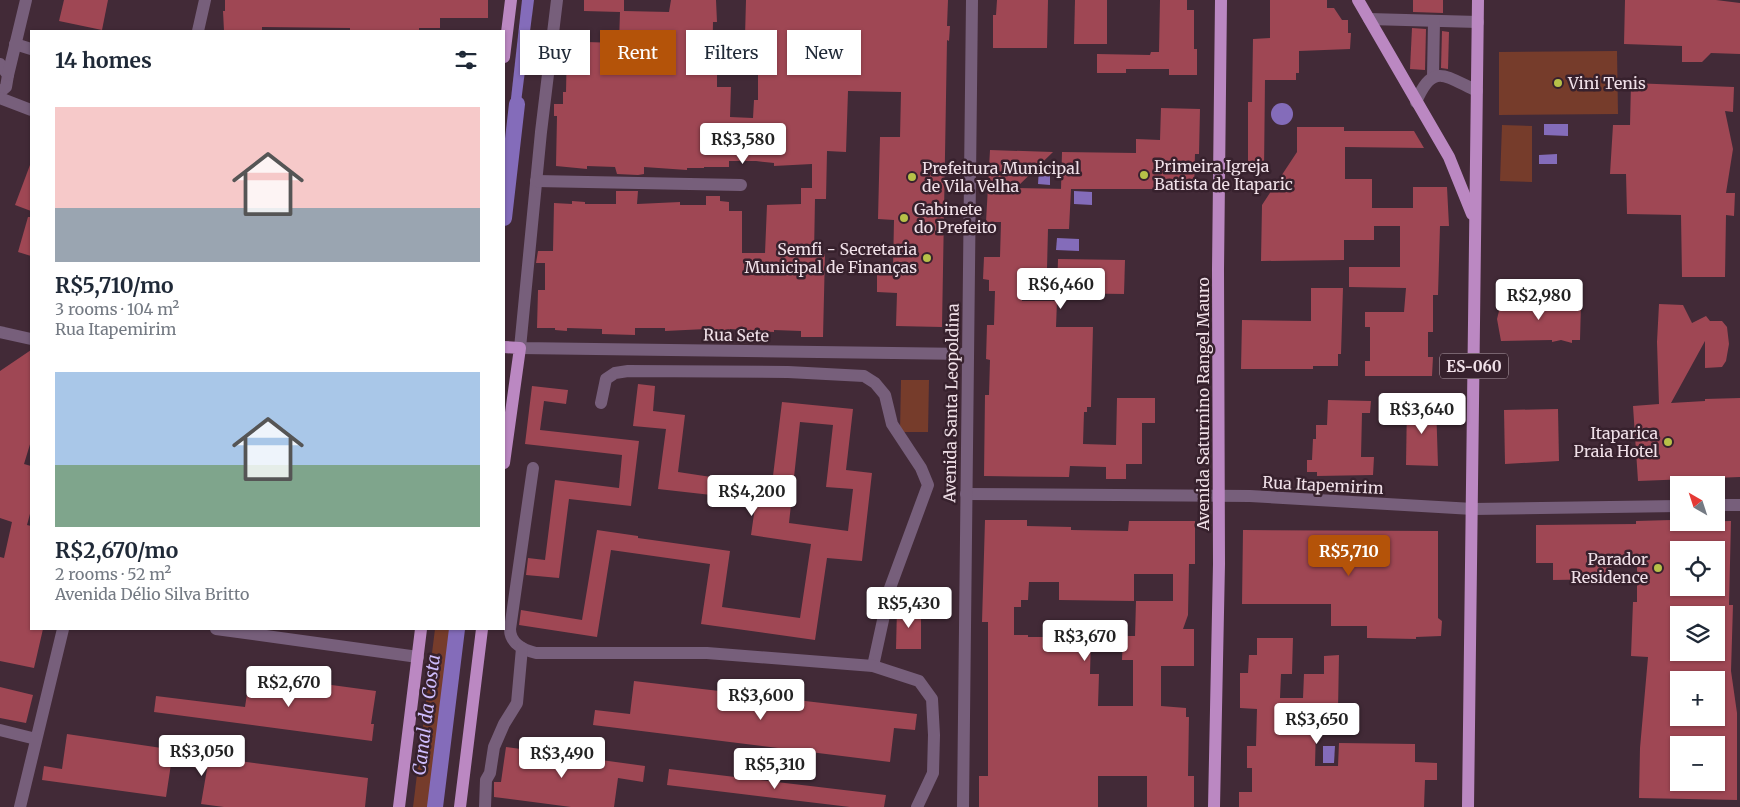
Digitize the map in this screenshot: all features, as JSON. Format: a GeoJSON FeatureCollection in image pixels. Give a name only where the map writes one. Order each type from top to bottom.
{"type":"FeatureCollection","features":[{"type":"Feature","properties":{"kind":"main road"},"geometry":{"type":"LineString","coordinates":[[505,49],[511,0]]}},
{"type":"Feature","properties":{"kind":"main road","name":"Avenida Saturnino Rangel Mauro"},"geometry":{"type":"LineString","coordinates":[[1214,807],[1220,496],[1218,270],[1221,0]]}},
{"type":"Feature","properties":{"kind":"main road","name":"ES-060"},"geometry":{"type":"LineString","coordinates":[[1358,0],[1448,157],[1475,223]]}},
{"type":"Feature","properties":{"kind":"main road","name":"ES-060"},"geometry":{"type":"LineString","coordinates":[[1468,807],[1478,0]]}},
{"type":"Feature","properties":{"kind":"main road","name":"Rua Sete"},"geometry":{"type":"LineString","coordinates":[[505,347],[520,348]]}},
{"type":"Feature","properties":{"kind":"main road"},"geometry":{"type":"LineString","coordinates":[[505,456],[520,348]]}},
{"type":"Feature","properties":{"kind":"main road"},"geometry":{"type":"LineString","coordinates":[[399,807],[421,630]]}},
{"type":"Feature","properties":{"kind":"main road"},"geometry":{"type":"LineString","coordinates":[[460,807],[482,630]]}},
{"type":"Feature","properties":{"kind":"street"},"geometry":{"type":"LineString","coordinates":[[0,92],[8,78],[26,0]]}},
{"type":"Feature","properties":{"kind":"street"},"geometry":{"type":"LineString","coordinates":[[198,30],[205,0]]}},
{"type":"Feature","properties":{"kind":"street"},"geometry":{"type":"LineString","coordinates":[[520,348],[536,182],[557,0]]}},
{"type":"Feature","properties":{"kind":"street","name":"Avenida Santa Leopoldina"},"geometry":{"type":"LineString","coordinates":[[963,807],[972,0]]}},
{"type":"Feature","properties":{"kind":"street"},"geometry":{"type":"LineString","coordinates":[[1369,19],[1478,22]]}},
{"type":"Feature","properties":{"kind":"street"},"geometry":{"type":"LineString","coordinates":[[1416,102],[1423,86],[1433,76],[1434,21]]}},
{"type":"Feature","properties":{"kind":"street"},"geometry":{"type":"LineString","coordinates":[[15,45],[30,49]]}},
{"type":"Feature","properties":{"kind":"street"},"geometry":{"type":"LineString","coordinates":[[0,57],[15,45]]}},
{"type":"Feature","properties":{"kind":"street"},"geometry":{"type":"LineString","coordinates":[[0,64],[8,78],[11,90],[27,109]]}},
{"type":"Feature","properties":{"kind":"street"},"geometry":{"type":"LineString","coordinates":[[1433,76],[1446,76],[1477,91]]}},
{"type":"Feature","properties":{"kind":"street"},"geometry":{"type":"LineString","coordinates":[[0,98],[27,109]]}},
{"type":"Feature","properties":{"kind":"street"},"geometry":{"type":"LineString","coordinates":[[536,182],[742,185]]}},
{"type":"Feature","properties":{"kind":"street"},"geometry":{"type":"LineString","coordinates":[[0,332],[30,340]]}},
{"type":"Feature","properties":{"kind":"street","name":"Rua Sete"},"geometry":{"type":"LineString","coordinates":[[520,348],[968,354]]}},
{"type":"Feature","properties":{"kind":"street"},"geometry":{"type":"LineString","coordinates":[[601,403],[606,379],[615,373],[628,371],[788,372],[864,376],[875,383],[885,395],[892,424],[921,468],[928,485],[890,588],[874,666]]}},
{"type":"Feature","properties":{"kind":"street"},"geometry":{"type":"LineString","coordinates":[[533,468],[510,629],[512,639],[522,648],[536,652],[707,653],[874,666],[919,681],[932,699],[934,735],[933,773],[917,807]]}},
{"type":"Feature","properties":{"kind":"street","name":"Rua Itapemirim"},"geometry":{"type":"LineString","coordinates":[[966,494],[1220,496],[1473,510],[1670,506]]}},
{"type":"Feature","properties":{"kind":"street"},"geometry":{"type":"LineString","coordinates":[[1725,506],[1740,505]]}},
{"type":"Feature","properties":{"kind":"street"},"geometry":{"type":"LineString","coordinates":[[20,807],[63,630]]}},
{"type":"Feature","properties":{"kind":"street"},"geometry":{"type":"LineString","coordinates":[[223,630],[418,657]]}},
{"type":"Feature","properties":{"kind":"street"},"geometry":{"type":"LineString","coordinates":[[485,807],[486,780],[490,774],[494,747],[517,703],[522,648]]}},
{"type":"Feature","properties":{"kind":"street"},"geometry":{"type":"LineString","coordinates":[[0,730],[36,739]]}},
{"type":"Feature","properties":{"kind":"shaded area"},"geometry":{"type":"Polygon","coordinates":[[[522,0],[534,0],[530,30],[520,30],[520,75],[524,75],[518,126],[508,125],[522,0]]]}},
{"type":"Feature","properties":{"kind":"shaded area","name":"Vini Tenis"},"geometry":{"type":"Polygon","coordinates":[[[1617,51],[1618,114],[1499,115],[1499,52],[1617,51]]]}},
{"type":"Feature","properties":{"kind":"shaded area"},"geometry":{"type":"Polygon","coordinates":[[[1282,103],[1290,106],[1293,114],[1290,122],[1282,125],[1274,122],[1271,114],[1274,106],[1282,103]]]}},
{"type":"Feature","properties":{"kind":"shaded area"},"geometry":{"type":"Polygon","coordinates":[[[1544,124],[1568,124],[1568,136],[1544,135],[1544,124]]]}},
{"type":"Feature","properties":{"kind":"shaded area"},"geometry":{"type":"Polygon","coordinates":[[[1502,125],[1532,126],[1532,182],[1500,181],[1502,125]]]}},
{"type":"Feature","properties":{"kind":"shaded area"},"geometry":{"type":"Polygon","coordinates":[[[1557,154],[1557,164],[1539,164],[1539,155],[1557,154]]]}},
{"type":"Feature","properties":{"kind":"shaded area"},"geometry":{"type":"Polygon","coordinates":[[[1039,167],[1050,167],[1050,185],[1038,184],[1039,167]]]}},
{"type":"Feature","properties":{"kind":"shaded area"},"geometry":{"type":"Polygon","coordinates":[[[1074,191],[1092,192],[1092,205],[1074,204],[1074,191]]]}},
{"type":"Feature","properties":{"kind":"shaded area"},"geometry":{"type":"Polygon","coordinates":[[[1057,238],[1079,239],[1079,251],[1056,250],[1057,238]]]}},
{"type":"Feature","properties":{"kind":"shaded area"},"geometry":{"type":"Polygon","coordinates":[[[901,380],[929,380],[928,432],[900,432],[901,380]]]}},
{"type":"Feature","properties":{"kind":"shaded area"},"geometry":{"type":"Polygon","coordinates":[[[435,630],[461,630],[437,807],[413,807],[435,630]]]}},
{"type":"Feature","properties":{"kind":"shaded area"},"geometry":{"type":"Polygon","coordinates":[[[1323,746],[1335,746],[1334,763],[1323,763],[1323,746]]]}},
{"type":"Feature","properties":{"kind":"building"},"geometry":{"type":"Polygon","coordinates":[[[64,0],[108,0],[102,30],[59,21],[64,0]]]}},
{"type":"Feature","properties":{"kind":"building"},"geometry":{"type":"Polygon","coordinates":[[[225,0],[488,0],[488,18],[440,18],[440,28],[419,28],[419,30],[262,27],[262,30],[224,30],[223,11],[225,11],[225,0]]]}},
{"type":"Feature","properties":{"kind":"building"},"geometry":{"type":"Polygon","coordinates":[[[584,0],[624,0],[624,11],[669,12],[671,0],[716,0],[717,22],[713,22],[713,30],[686,30],[686,75],[717,75],[717,87],[731,87],[730,117],[753,118],[754,100],[758,100],[758,75],[777,75],[777,30],[745,30],[746,0],[948,0],[947,26],[950,26],[949,41],[947,40],[942,327],[896,326],[897,293],[877,292],[877,270],[893,270],[894,220],[878,219],[880,137],[900,137],[901,92],[848,91],[846,152],[827,151],[826,199],[815,199],[814,254],[825,254],[823,337],[801,337],[801,331],[774,330],[774,332],[730,329],[730,336],[706,336],[706,329],[665,331],[665,328],[635,328],[635,335],[602,334],[602,329],[567,328],[567,331],[555,330],[555,328],[537,328],[538,290],[545,290],[545,263],[536,263],[538,251],[553,251],[554,203],[572,204],[572,201],[585,202],[585,204],[616,204],[616,191],[638,191],[637,204],[680,202],[680,205],[706,205],[706,196],[720,196],[720,201],[729,202],[729,211],[742,211],[742,253],[765,253],[767,205],[801,204],[801,188],[812,188],[812,164],[774,166],[774,163],[756,161],[729,161],[729,167],[687,168],[687,170],[644,167],[644,174],[638,175],[617,174],[615,167],[587,166],[587,169],[556,166],[557,116],[554,116],[554,104],[563,104],[563,92],[566,92],[566,75],[590,75],[590,42],[600,42],[600,75],[676,75],[676,30],[619,30],[620,12],[584,11],[584,0]]]}},
{"type":"Feature","properties":{"kind":"building"},"geometry":{"type":"Polygon","coordinates":[[[997,0],[1048,0],[1047,48],[993,48],[993,15],[996,15],[997,0]]]}},
{"type":"Feature","properties":{"kind":"building"},"geometry":{"type":"Polygon","coordinates":[[[1075,0],[1107,0],[1107,44],[1074,44],[1075,0]]]}},
{"type":"Feature","properties":{"kind":"building"},"geometry":{"type":"Polygon","coordinates":[[[1160,0],[1187,0],[1187,10],[1194,10],[1194,49],[1197,49],[1197,75],[1169,75],[1169,69],[1126,69],[1126,73],[1097,73],[1097,54],[1150,55],[1151,52],[1159,52],[1160,0]]]}},
{"type":"Feature","properties":{"kind":"building"},"geometry":{"type":"Polygon","coordinates":[[[1270,0],[1327,0],[1327,8],[1334,8],[1342,20],[1348,20],[1348,33],[1351,33],[1350,49],[1299,51],[1299,73],[1296,73],[1296,80],[1265,80],[1264,170],[1248,170],[1248,102],[1252,102],[1253,39],[1270,38],[1270,0]]]}},
{"type":"Feature","properties":{"kind":"building"},"geometry":{"type":"Polygon","coordinates":[[[1413,0],[1443,0],[1443,13],[1413,12],[1413,0]]]}},
{"type":"Feature","properties":{"kind":"building"},"geometry":{"type":"Polygon","coordinates":[[[1625,0],[1716,0],[1740,3],[1740,54],[1711,53],[1702,62],[1682,62],[1682,46],[1624,44],[1625,0]]]}},
{"type":"Feature","properties":{"kind":"building"},"geometry":{"type":"Polygon","coordinates":[[[1412,28],[1426,29],[1425,70],[1410,69],[1412,28]]]}},
{"type":"Feature","properties":{"kind":"building"},"geometry":{"type":"Polygon","coordinates":[[[1442,31],[1449,32],[1448,69],[1441,68],[1442,31]]]}},
{"type":"Feature","properties":{"kind":"building"},"geometry":{"type":"Polygon","coordinates":[[[1631,83],[1734,87],[1733,112],[1725,111],[1733,149],[1726,193],[1735,193],[1734,216],[1726,215],[1725,277],[1682,277],[1681,215],[1627,214],[1626,174],[1610,174],[1613,125],[1630,125],[1631,83]]]}},
{"type":"Feature","properties":{"kind":"building"},"geometry":{"type":"Polygon","coordinates":[[[1161,108],[1200,109],[1199,154],[1195,154],[1194,189],[1071,189],[1069,229],[1048,229],[1047,269],[1023,269],[1022,301],[1057,301],[1056,327],[1093,327],[1091,407],[1087,407],[1087,412],[1084,412],[1083,444],[1116,445],[1117,398],[1155,398],[1155,423],[1142,423],[1142,464],[1126,464],[1126,479],[1106,479],[1106,467],[1070,466],[1069,477],[984,476],[985,395],[989,395],[990,360],[986,359],[987,325],[994,325],[995,291],[989,291],[989,280],[983,279],[984,257],[1000,257],[1001,222],[986,222],[990,150],[1053,152],[1016,188],[1061,189],[1062,152],[1136,153],[1136,139],[1160,140],[1161,108]]]}},
{"type":"Feature","properties":{"kind":"building"},"geometry":{"type":"Polygon","coordinates":[[[1297,127],[1344,127],[1344,131],[1414,131],[1424,148],[1345,147],[1345,179],[1372,179],[1372,208],[1413,208],[1413,187],[1447,187],[1449,226],[1440,226],[1438,295],[1433,295],[1433,332],[1428,332],[1428,357],[1433,357],[1432,376],[1365,376],[1365,361],[1370,361],[1370,327],[1365,327],[1365,312],[1404,312],[1406,288],[1349,287],[1349,267],[1400,267],[1400,226],[1374,226],[1374,240],[1344,240],[1344,260],[1261,261],[1262,205],[1297,152],[1297,127]]]}},
{"type":"Feature","properties":{"kind":"building"},"geometry":{"type":"Polygon","coordinates":[[[30,165],[30,211],[15,205],[30,165]]]}},
{"type":"Feature","properties":{"kind":"building"},"geometry":{"type":"Polygon","coordinates":[[[28,217],[30,217],[30,256],[18,252],[28,217]]]}},
{"type":"Feature","properties":{"kind":"building"},"geometry":{"type":"Polygon","coordinates":[[[1058,259],[1125,260],[1124,294],[1057,293],[1058,259]]]}},
{"type":"Feature","properties":{"kind":"building"},"geometry":{"type":"Polygon","coordinates":[[[1311,288],[1343,288],[1341,354],[1338,354],[1338,366],[1313,366],[1313,369],[1241,369],[1242,320],[1311,321],[1311,288]]]}},
{"type":"Feature","properties":{"kind":"building"},"geometry":{"type":"Polygon","coordinates":[[[1502,299],[1553,302],[1553,300],[1563,302],[1573,300],[1573,303],[1581,303],[1580,340],[1572,340],[1572,343],[1561,340],[1552,342],[1552,340],[1501,341],[1497,319],[1502,299]]]}},
{"type":"Feature","properties":{"kind":"building"},"geometry":{"type":"Polygon","coordinates":[[[1659,304],[1683,305],[1692,323],[1706,316],[1710,321],[1722,321],[1727,327],[1729,344],[1726,361],[1722,367],[1705,368],[1705,341],[1671,403],[1705,401],[1705,399],[1740,398],[1740,477],[1670,476],[1670,480],[1638,481],[1633,406],[1659,404],[1657,342],[1659,304]]]}},
{"type":"Feature","properties":{"kind":"building"},"geometry":{"type":"Polygon","coordinates":[[[30,351],[30,444],[24,464],[30,466],[30,514],[27,525],[30,526],[30,630],[43,630],[34,668],[0,661],[0,557],[4,558],[12,522],[0,518],[0,371],[30,351]]]}},
{"type":"Feature","properties":{"kind":"building"},"geometry":{"type":"Polygon","coordinates":[[[638,384],[655,386],[653,411],[685,415],[678,472],[772,484],[782,402],[853,409],[846,470],[872,473],[862,561],[827,558],[815,640],[701,624],[710,564],[611,550],[597,637],[519,625],[521,610],[582,620],[597,530],[638,536],[638,538],[730,551],[722,607],[800,618],[811,544],[751,535],[756,500],[658,489],[666,429],[633,426],[638,384]],[[800,422],[789,523],[848,531],[853,489],[826,487],[833,425],[800,422]]]}},
{"type":"Feature","properties":{"kind":"building"},"geometry":{"type":"Polygon","coordinates":[[[532,386],[568,390],[566,404],[544,401],[540,430],[639,441],[631,506],[569,499],[559,578],[526,575],[528,558],[545,560],[555,480],[619,488],[622,455],[525,444],[532,386]]]}},
{"type":"Feature","properties":{"kind":"building"},"geometry":{"type":"Polygon","coordinates":[[[1328,400],[1371,401],[1370,413],[1362,413],[1361,457],[1374,457],[1373,475],[1317,476],[1317,472],[1307,472],[1307,460],[1312,460],[1313,439],[1316,439],[1316,425],[1327,425],[1328,400]]]}},
{"type":"Feature","properties":{"kind":"building"},"geometry":{"type":"Polygon","coordinates":[[[1407,402],[1436,403],[1438,466],[1406,465],[1407,402]]]}},
{"type":"Feature","properties":{"kind":"building"},"geometry":{"type":"Polygon","coordinates":[[[1558,409],[1559,461],[1505,464],[1504,410],[1558,409]]]}},
{"type":"Feature","properties":{"kind":"building"},"geometry":{"type":"Polygon","coordinates":[[[985,520],[1027,520],[1027,526],[1071,527],[1071,530],[1128,531],[1129,521],[1195,521],[1195,564],[1189,564],[1188,615],[1183,629],[1194,629],[1194,666],[1161,666],[1161,706],[1186,708],[1186,717],[1189,717],[1188,776],[1194,776],[1194,807],[1147,807],[1147,776],[1098,776],[1098,807],[979,807],[979,776],[988,776],[988,622],[982,622],[985,520]],[[1134,574],[1134,601],[1059,600],[1059,582],[1029,582],[1028,600],[1021,600],[1021,607],[1014,607],[1014,635],[1028,635],[1028,637],[1091,637],[1090,674],[1099,674],[1098,706],[1133,706],[1133,660],[1122,660],[1123,636],[1135,636],[1136,601],[1173,601],[1173,574],[1134,574]]]}},
{"type":"Feature","properties":{"kind":"building"},"geometry":{"type":"Polygon","coordinates":[[[1670,520],[1670,531],[1725,531],[1725,521],[1731,521],[1729,605],[1733,605],[1731,671],[1737,713],[1737,800],[1639,798],[1640,748],[1648,657],[1631,656],[1633,602],[1637,602],[1637,561],[1612,562],[1612,579],[1553,580],[1553,563],[1536,563],[1536,525],[1636,524],[1636,521],[1670,520]]]}},
{"type":"Feature","properties":{"kind":"building"},"geometry":{"type":"Polygon","coordinates":[[[1243,530],[1438,531],[1438,618],[1442,621],[1441,636],[1416,637],[1416,639],[1367,638],[1367,626],[1331,626],[1331,604],[1242,604],[1243,530]]]}},
{"type":"Feature","properties":{"kind":"building"},"geometry":{"type":"Polygon","coordinates":[[[897,608],[921,608],[921,649],[896,649],[897,608]]]}},
{"type":"Feature","properties":{"kind":"building"},"geometry":{"type":"Polygon","coordinates":[[[1257,638],[1293,638],[1292,674],[1281,674],[1280,698],[1303,698],[1304,674],[1324,674],[1324,656],[1339,655],[1338,710],[1326,710],[1325,724],[1316,724],[1315,766],[1338,766],[1339,743],[1415,744],[1415,762],[1437,763],[1437,780],[1425,780],[1424,807],[1239,807],[1239,792],[1252,792],[1252,768],[1247,768],[1247,746],[1256,746],[1257,709],[1240,708],[1240,673],[1248,673],[1249,655],[1257,655],[1257,638]]]}},
{"type":"Feature","properties":{"kind":"building"},"geometry":{"type":"Polygon","coordinates":[[[250,674],[376,691],[371,724],[374,724],[372,741],[154,712],[156,696],[245,707],[250,674]]]}},
{"type":"Feature","properties":{"kind":"building"},"geometry":{"type":"Polygon","coordinates":[[[634,681],[917,714],[915,730],[894,728],[890,762],[593,725],[595,710],[630,714],[634,681]]]}},
{"type":"Feature","properties":{"kind":"building"},"geometry":{"type":"Polygon","coordinates":[[[0,687],[33,695],[26,723],[0,718],[0,687]]]}},
{"type":"Feature","properties":{"kind":"building"},"geometry":{"type":"Polygon","coordinates":[[[67,734],[209,755],[209,757],[368,778],[365,807],[224,807],[201,804],[207,769],[171,764],[166,797],[42,780],[44,766],[62,769],[67,734]]]}},
{"type":"Feature","properties":{"kind":"building"},"geometry":{"type":"Polygon","coordinates":[[[506,747],[645,766],[643,782],[618,778],[614,807],[571,807],[494,797],[494,782],[501,782],[506,747]]]}},
{"type":"Feature","properties":{"kind":"building"},"geometry":{"type":"Polygon","coordinates":[[[669,769],[886,795],[884,807],[850,807],[667,785],[669,769]]]}},
{"type":"Feature","properties":{"kind":"waterway","name":"Canal da Costa"},"geometry":{"type":"LineString","coordinates":[[505,209],[517,104]]}},
{"type":"Feature","properties":{"kind":"waterway","name":"Canal da Costa"},"geometry":{"type":"LineString","coordinates":[[435,807],[457,630]]}},
{"type":"Feature","properties":{"kind":"place","name":"Vini Tenis"},"geometry":{"type":"Point","coordinates":[1558,83]}},
{"type":"Feature","properties":{"kind":"place","name":"Primeira Igreja Batista de Itaparic"},"geometry":{"type":"Point","coordinates":[1144,175]}},
{"type":"Feature","properties":{"kind":"place","name":"Prefeitura Municipal de Vila Velha"},"geometry":{"type":"Point","coordinates":[912,177]}},
{"type":"Feature","properties":{"kind":"place","name":"Gabinete do Prefeito"},"geometry":{"type":"Point","coordinates":[904,218]}},
{"type":"Feature","properties":{"kind":"place","name":"Semfi - Secretaria Municipal de Finanças"},"geometry":{"type":"Point","coordinates":[927,258]}},
{"type":"Feature","properties":{"kind":"place","name":"Itaparica Praia Hotel"},"geometry":{"type":"Point","coordinates":[1668,442]}},
{"type":"Feature","properties":{"kind":"place","name":"Parador Residence"},"geometry":{"type":"Point","coordinates":[1658,568]}}]}
